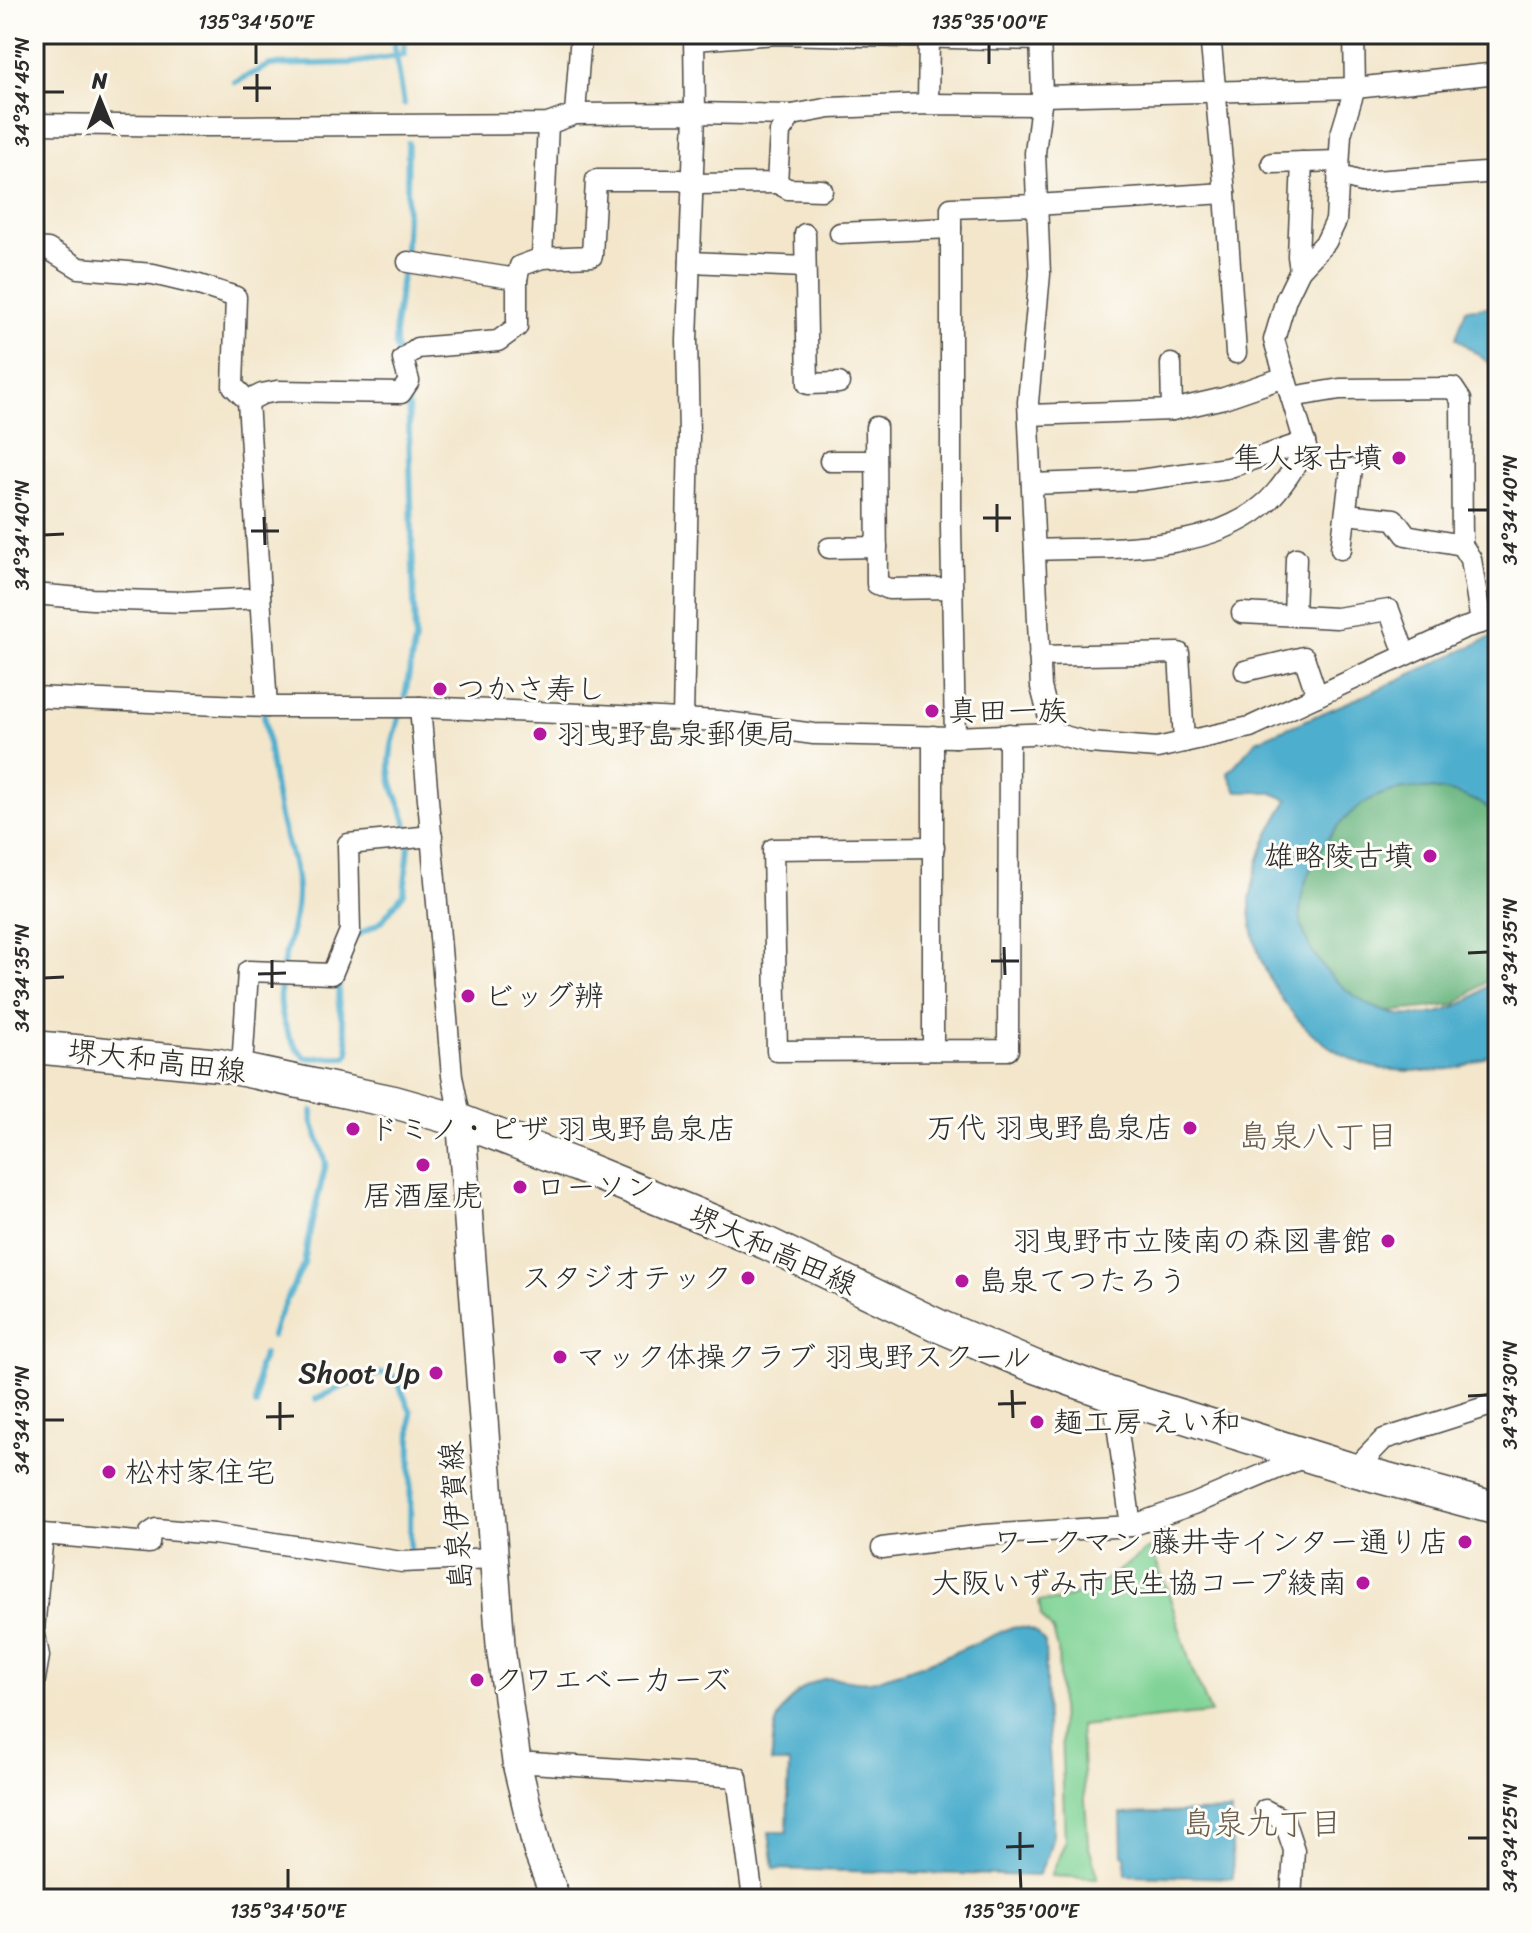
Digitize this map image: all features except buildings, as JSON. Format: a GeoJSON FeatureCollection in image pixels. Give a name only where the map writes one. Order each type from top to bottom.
{"type":"FeatureCollection","features":[{"type":"Feature","properties":{"kind":"main road","name":"堺大和高田線"},"geometry":{"type":"LineString","coordinates":[[34,1047],[219,1065],[394,1102],[461,1121],[766,1243],[939,1326],[1036,1367],[1111,1394],[1354,1470],[1498,1509]]}},
{"type":"Feature","properties":{"kind":"main road","name":"島泉伊賀線"},"geometry":{"type":"LineString","coordinates":[[461,1121],[501,1651],[517,1765],[538,1852],[556,1899]]}},
{"type":"Feature","properties":{"kind":"street"},"geometry":{"type":"LineString","coordinates":[[575,114],[581,34]]}},
{"type":"Feature","properties":{"kind":"street"},"geometry":{"type":"LineString","coordinates":[[683,719],[694,37],[777,34],[1040,37],[1042,101],[1035,153],[1040,274],[1028,402],[1041,687],[1053,733]]}},
{"type":"Feature","properties":{"kind":"street"},"geometry":{"type":"LineString","coordinates":[[1210,34],[1236,353]]}},
{"type":"Feature","properties":{"kind":"street"},"geometry":{"type":"LineString","coordinates":[[1035,550],[1154,545],[1200,537],[1240,520],[1263,506],[1293,470],[1306,447],[1274,340],[1286,299],[1300,270],[1326,242],[1336,221],[1341,134],[1355,88],[1354,34]]}},
{"type":"Feature","properties":{"kind":"street"},"geometry":{"type":"LineString","coordinates":[[928,104],[929,38]]}},
{"type":"Feature","properties":{"kind":"street"},"geometry":{"type":"LineString","coordinates":[[34,124],[548,124],[575,114],[792,115],[830,108],[1042,101],[1214,90],[1355,88],[1498,73]]}},
{"type":"Feature","properties":{"kind":"street"},"geometry":{"type":"LineString","coordinates":[[777,183],[780,132],[792,115]]}},
{"type":"Feature","properties":{"kind":"street"},"geometry":{"type":"LineString","coordinates":[[542,258],[548,124]]}},
{"type":"Feature","properties":{"kind":"street"},"geometry":{"type":"LineString","coordinates":[[1300,270],[1302,162]]}},
{"type":"Feature","properties":{"kind":"street"},"geometry":{"type":"LineString","coordinates":[[1272,163],[1302,162],[1339,168],[1361,182],[1498,172]]}},
{"type":"Feature","properties":{"kind":"street"},"geometry":{"type":"LineString","coordinates":[[248,401],[277,391],[401,393],[409,381],[403,359],[417,348],[498,341],[517,327],[520,266],[542,258],[592,256],[596,180],[777,183],[788,189],[822,190]]}},
{"type":"Feature","properties":{"kind":"street"},"geometry":{"type":"LineString","coordinates":[[955,737],[951,208],[1225,193]]}},
{"type":"Feature","properties":{"kind":"street"},"geometry":{"type":"LineString","coordinates":[[840,233],[951,228]]}},
{"type":"Feature","properties":{"kind":"street"},"geometry":{"type":"LineString","coordinates":[[805,234],[808,384],[839,383]]}},
{"type":"Feature","properties":{"kind":"street"},"geometry":{"type":"LineString","coordinates":[[34,248],[48,249],[79,268],[153,274],[236,297],[233,386],[248,401],[267,707]]}},
{"type":"Feature","properties":{"kind":"street"},"geometry":{"type":"LineString","coordinates":[[408,262],[517,279]]}},
{"type":"Feature","properties":{"kind":"street"},"geometry":{"type":"LineString","coordinates":[[690,262],[805,267]]}},
{"type":"Feature","properties":{"kind":"street"},"geometry":{"type":"LineString","coordinates":[[1171,364],[1172,410]]}},
{"type":"Feature","properties":{"kind":"street"},"geometry":{"type":"LineString","coordinates":[[1029,415],[1172,410],[1224,398],[1285,377]]}},
{"type":"Feature","properties":{"kind":"street"},"geometry":{"type":"LineString","coordinates":[[34,697],[267,707],[420,707],[683,719],[814,734],[955,737],[1053,733],[1090,743],[1157,748],[1250,727],[1405,654],[1489,620],[1471,559],[1462,545],[1461,400],[1453,388],[1340,389],[1291,397]]}},
{"type":"Feature","properties":{"kind":"street"},"geometry":{"type":"LineString","coordinates":[[876,427],[877,584],[889,589],[952,588]]}},
{"type":"Feature","properties":{"kind":"street"},"geometry":{"type":"LineString","coordinates":[[1032,484],[1139,480],[1227,468],[1305,442]]}},
{"type":"Feature","properties":{"kind":"street"},"geometry":{"type":"LineString","coordinates":[[830,461],[876,461]]}},
{"type":"Feature","properties":{"kind":"street"},"geometry":{"type":"LineString","coordinates":[[1341,549],[1351,469]]}},
{"type":"Feature","properties":{"kind":"street"},"geometry":{"type":"LineString","coordinates":[[1346,514],[1394,519],[1406,535],[1462,545]]}},
{"type":"Feature","properties":{"kind":"street"},"geometry":{"type":"LineString","coordinates":[[829,548],[877,547]]}},
{"type":"Feature","properties":{"kind":"street"},"geometry":{"type":"LineString","coordinates":[[1294,616],[1296,558]]}},
{"type":"Feature","properties":{"kind":"street"},"geometry":{"type":"LineString","coordinates":[[34,594],[182,602],[259,598]]}},
{"type":"Feature","properties":{"kind":"street"},"geometry":{"type":"LineString","coordinates":[[1242,613],[1336,618],[1389,610],[1405,654]]}},
{"type":"Feature","properties":{"kind":"street"},"geometry":{"type":"LineString","coordinates":[[1039,656],[1179,653],[1184,742]]}},
{"type":"Feature","properties":{"kind":"street"},"geometry":{"type":"LineString","coordinates":[[1245,671],[1304,657],[1317,696]]}},
{"type":"Feature","properties":{"kind":"street"},"geometry":{"type":"LineString","coordinates":[[420,707],[452,1076],[461,1121]]}},
{"type":"Feature","properties":{"kind":"street"},"geometry":{"type":"LineString","coordinates":[[934,847],[773,849],[777,1051],[1008,1050],[1009,734]]}},
{"type":"Feature","properties":{"kind":"street"},"geometry":{"type":"LineString","coordinates":[[933,736],[933,1050]]}},
{"type":"Feature","properties":{"kind":"street"},"geometry":{"type":"LineString","coordinates":[[241,1069],[248,971],[332,974],[350,931],[348,844],[432,836]]}},
{"type":"Feature","properties":{"kind":"street"},"geometry":{"type":"LineString","coordinates":[[1111,1394],[1131,1526]]}},
{"type":"Feature","properties":{"kind":"street"},"geometry":{"type":"LineString","coordinates":[[1354,1470],[1384,1439],[1498,1403]]}},
{"type":"Feature","properties":{"kind":"street"},"geometry":{"type":"LineString","coordinates":[[882,1548],[984,1535],[1131,1526],[1194,1504],[1309,1455]]}},
{"type":"Feature","properties":{"kind":"street"},"geometry":{"type":"LineString","coordinates":[[34,1685],[39,1656],[34,1630],[38,1533],[149,1543],[150,1533],[156,1529],[214,1534],[402,1562],[494,1558]]}},
{"type":"Feature","properties":{"kind":"street"},"geometry":{"type":"LineString","coordinates":[[517,1765],[532,1763],[737,1777],[753,1899]]}},
{"type":"Feature","properties":{"kind":"street"},"geometry":{"type":"LineString","coordinates":[[1265,1810],[1284,1820],[1294,1850],[1291,1899]]}},
{"type":"Feature","properties":{"kind":"green space"},"geometry":{"type":"Polygon","coordinates":[[[1398,778],[1480,795],[1498,821],[1498,973],[1455,1005],[1369,1014],[1310,962],[1292,907],[1337,806],[1398,778]]]}},
{"type":"Feature","properties":{"kind":"green space"},"geometry":{"type":"Polygon","coordinates":[[[1150,1548],[1167,1588],[1193,1672],[1211,1713],[1080,1726],[1088,1844],[1098,1876],[1051,1876],[1065,1842],[1058,1649],[1053,1631],[1041,1616],[1039,1601],[1057,1601],[1080,1593],[1081,1588],[1085,1590],[1108,1578],[1150,1548]]]}},
{"type":"Feature","properties":{"kind":"water"},"geometry":{"type":"Polygon","coordinates":[[[1498,306],[1498,370],[1456,338],[1466,309],[1498,306]]]}},
{"type":"Feature","properties":{"kind":"water"},"geometry":{"type":"Polygon","coordinates":[[[1498,634],[1498,815],[1467,797],[1431,789],[1394,791],[1377,796],[1349,815],[1326,842],[1308,876],[1300,910],[1304,934],[1323,967],[1355,996],[1384,1011],[1401,1015],[1442,1012],[1466,1002],[1498,975],[1498,1049],[1469,1064],[1450,1069],[1404,1071],[1369,1066],[1318,1039],[1282,1000],[1269,977],[1252,928],[1250,898],[1262,851],[1288,800],[1270,792],[1237,792],[1228,773],[1256,741],[1498,634]]]}},
{"type":"Feature","properties":{"kind":"water"},"geometry":{"type":"Polygon","coordinates":[[[1012,1627],[1031,1630],[1045,1643],[1053,1835],[1038,1876],[774,1869],[769,1832],[787,1832],[789,1763],[771,1763],[773,1736],[777,1721],[792,1698],[823,1679],[876,1680],[966,1648],[1012,1627]]]}},
{"type":"Feature","properties":{"kind":"water"},"geometry":{"type":"Polygon","coordinates":[[[1231,1811],[1233,1878],[1126,1875],[1121,1814],[1231,1811]]]}},
{"type":"Feature","properties":{"kind":"waterway"},"geometry":{"type":"LineString","coordinates":[[395,34],[404,104]]}},
{"type":"Feature","properties":{"kind":"waterway"},"geometry":{"type":"LineString","coordinates":[[235,82],[270,65],[352,63],[404,55],[405,34]]}},
{"type":"Feature","properties":{"kind":"waterway"},"geometry":{"type":"LineString","coordinates":[[398,357],[395,327],[406,246],[408,143]]}},
{"type":"Feature","properties":{"kind":"waterway"},"geometry":{"type":"LineString","coordinates":[[405,696],[415,640],[408,394]]}},
{"type":"Feature","properties":{"kind":"waterway"},"geometry":{"type":"LineString","coordinates":[[264,714],[282,827],[297,885],[295,916],[282,969],[282,1012],[292,1042],[306,1058],[346,1057],[349,1053],[338,995],[342,973]]}},
{"type":"Feature","properties":{"kind":"waterway"},"geometry":{"type":"LineString","coordinates":[[400,714],[390,769],[408,832]]}},
{"type":"Feature","properties":{"kind":"waterway"},"geometry":{"type":"LineString","coordinates":[[356,936],[381,922],[404,893],[409,846]]}},
{"type":"Feature","properties":{"kind":"waterway"},"geometry":{"type":"LineString","coordinates":[[272,1336],[304,1264],[326,1163],[312,1121],[312,1111]]}},
{"type":"Feature","properties":{"kind":"waterway"},"geometry":{"type":"LineString","coordinates":[[256,1405],[259,1366],[264,1354]]}},
{"type":"Feature","properties":{"kind":"waterway"},"geometry":{"type":"LineString","coordinates":[[316,1399],[382,1373],[396,1378],[411,1412],[410,1556]]}},
{"type":"Feature","properties":{"kind":"place","name":"隼人塚古墳"},"geometry":{"type":"Point","coordinates":[1399,458]}},
{"type":"Feature","properties":{"kind":"place","name":"つかさ寿し"},"geometry":{"type":"Point","coordinates":[440,689]}},
{"type":"Feature","properties":{"kind":"place","name":"真田一族"},"geometry":{"type":"Point","coordinates":[932,711]}},
{"type":"Feature","properties":{"kind":"place","name":"羽曳野島泉郵便局"},"geometry":{"type":"Point","coordinates":[540,734]}},
{"type":"Feature","properties":{"kind":"place","name":"雄略陵古墳"},"geometry":{"type":"Point","coordinates":[1430,856]}},
{"type":"Feature","properties":{"kind":"place","name":"ビッグ辨"},"geometry":{"type":"Point","coordinates":[468,996]}},
{"type":"Feature","properties":{"kind":"place","name":"万代 羽曳野島泉店"},"geometry":{"type":"Point","coordinates":[1190,1128]}},
{"type":"Feature","properties":{"kind":"place","name":"ドミノ・ピザ 羽曳野島泉店"},"geometry":{"type":"Point","coordinates":[353,1129]}},
{"type":"Feature","properties":{"kind":"place","name":"居酒屋虎"},"geometry":{"type":"Point","coordinates":[423,1165]}},
{"type":"Feature","properties":{"kind":"place","name":"ローソン"},"geometry":{"type":"Point","coordinates":[520,1187]}},
{"type":"Feature","properties":{"kind":"place","name":"羽曳野市立陵南の森図書館"},"geometry":{"type":"Point","coordinates":[1388,1241]}},
{"type":"Feature","properties":{"kind":"place","name":"スタジオテック"},"geometry":{"type":"Point","coordinates":[748,1278]}},
{"type":"Feature","properties":{"kind":"place","name":"島泉てつたろう"},"geometry":{"type":"Point","coordinates":[962,1281]}},
{"type":"Feature","properties":{"kind":"place","name":"マック体操クラブ 羽曳野スクール"},"geometry":{"type":"Point","coordinates":[560,1357]}},
{"type":"Feature","properties":{"kind":"place","name":"Shoot Up"},"geometry":{"type":"Point","coordinates":[436,1373]}},
{"type":"Feature","properties":{"kind":"place","name":"麺工房 えい和"},"geometry":{"type":"Point","coordinates":[1037,1422]}},
{"type":"Feature","properties":{"kind":"place","name":"松村家住宅"},"geometry":{"type":"Point","coordinates":[109,1472]}},
{"type":"Feature","properties":{"kind":"place","name":"ワークマン 藤井寺インター通り店"},"geometry":{"type":"Point","coordinates":[1465,1542]}},
{"type":"Feature","properties":{"kind":"place","name":"大阪いずみ市民生協コープ綾南"},"geometry":{"type":"Point","coordinates":[1363,1583]}},
{"type":"Feature","properties":{"kind":"place","name":"クワエベーカーズ"},"geometry":{"type":"Point","coordinates":[477,1680]}},
{"type":"Feature","properties":{"kind":"district","name":"島泉八丁目"},"geometry":{"type":"Point","coordinates":[1318,1136]}},
{"type":"Feature","properties":{"kind":"district","name":"島泉九丁目"},"geometry":{"type":"Point","coordinates":[1262,1823]}}]}
